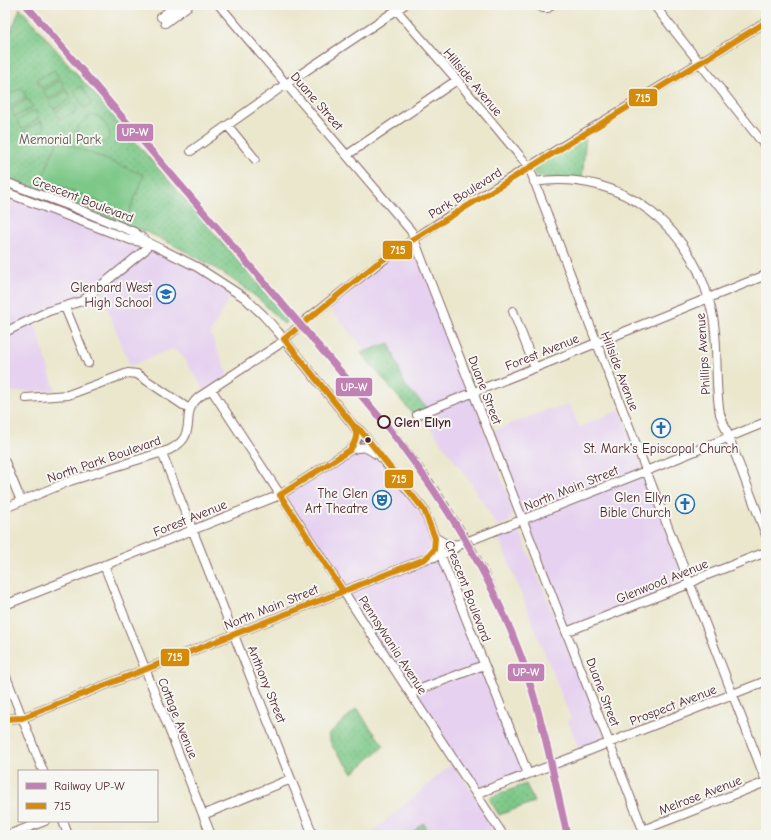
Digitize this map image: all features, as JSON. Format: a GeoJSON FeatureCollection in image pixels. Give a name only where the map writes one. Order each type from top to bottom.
{"type":"FeatureCollection","features":[{"type":"Feature","properties":{"kind":"street"},"geometry":{"type":"LineString","coordinates":[[177,5],[163,20],[190,5]]}},
{"type":"Feature","properties":{"kind":"street","name":"Duane Street"},"geometry":{"type":"LineString","coordinates":[[219,5],[411,231],[644,832]]}},
{"type":"Feature","properties":{"kind":"street"},"geometry":{"type":"LineString","coordinates":[[192,151],[394,8],[404,5]]}},
{"type":"Feature","properties":{"kind":"street"},"geometry":{"type":"LineString","coordinates":[[538,5],[543,8],[548,8],[551,5]]}},
{"type":"Feature","properties":{"kind":"street"},"geometry":{"type":"LineString","coordinates":[[654,5],[766,147]]}},
{"type":"Feature","properties":{"kind":"street","name":"Hillside Avenue"},"geometry":{"type":"LineString","coordinates":[[394,8],[457,80],[529,167],[766,781]]}},
{"type":"Feature","properties":{"kind":"street"},"geometry":{"type":"LineString","coordinates":[[529,167],[766,22]]}},
{"type":"Feature","properties":{"kind":"street"},"geometry":{"type":"LineString","coordinates":[[347,155],[457,80]]}},
{"type":"Feature","properties":{"kind":"street"},"geometry":{"type":"LineString","coordinates":[[228,126],[255,159]]}},
{"type":"Feature","properties":{"kind":"street","name":"Park Boulevard"},"geometry":{"type":"LineString","coordinates":[[414,239],[529,167]]}},
{"type":"Feature","properties":{"kind":"street","name":"Phillips Avenue"},"geometry":{"type":"LineString","coordinates":[[534,182],[551,179],[593,184],[623,194],[643,205],[667,225],[685,247],[698,271],[709,298],[716,335],[720,414],[766,535]]}},
{"type":"Feature","properties":{"kind":"street","name":"Crescent Boulevard"},"geometry":{"type":"LineString","coordinates":[[5,182],[134,232],[149,243],[197,267],[245,298],[284,339],[353,425],[361,431],[424,510],[528,774]]}},
{"type":"Feature","properties":{"kind":"street","name":"Crescent Boulevard"},"geometry":{"type":"LineString","coordinates":[[5,192],[131,240],[149,243]]}},
{"type":"Feature","properties":{"kind":"street"},"geometry":{"type":"LineString","coordinates":[[26,398],[68,395],[128,373],[136,374],[189,409],[192,403],[278,345],[323,306],[376,265],[414,239]]}},
{"type":"Feature","properties":{"kind":"street"},"geometry":{"type":"LineString","coordinates":[[5,332],[49,311],[82,301],[145,250],[149,243]]}},
{"type":"Feature","properties":{"kind":"street","name":"Forest Avenue"},"geometry":{"type":"LineString","coordinates":[[417,415],[766,275]]}},
{"type":"Feature","properties":{"kind":"street"},"geometry":{"type":"LineString","coordinates":[[65,306],[88,363]]}},
{"type":"Feature","properties":{"kind":"street"},"geometry":{"type":"LineString","coordinates":[[513,311],[535,368]]}},
{"type":"Feature","properties":{"kind":"street","name":"Pennsylvania Avenue"},"geometry":{"type":"LineString","coordinates":[[211,389],[503,835]]}},
{"type":"Feature","properties":{"kind":"street","name":"North Park Boulevard"},"geometry":{"type":"LineString","coordinates":[[5,508],[70,482],[169,450],[183,439],[186,434],[189,409]]}},
{"type":"Feature","properties":{"kind":"street","name":"North Main Street"},"geometry":{"type":"LineString","coordinates":[[5,719],[22,718],[424,559],[442,555],[456,549],[461,544],[766,422]]}},
{"type":"Feature","properties":{"kind":"street"},"geometry":{"type":"LineString","coordinates":[[350,450],[358,438],[353,425]]}},
{"type":"Feature","properties":{"kind":"street"},"geometry":{"type":"LineString","coordinates":[[350,450],[360,446],[365,447],[383,460]]}},
{"type":"Feature","properties":{"kind":"street","name":"Forest Avenue"},"geometry":{"type":"LineString","coordinates":[[5,604],[280,495],[350,450]]}},
{"type":"Feature","properties":{"kind":"street","name":"Anthony Street"},"geometry":{"type":"LineString","coordinates":[[162,453],[314,835]]}},
{"type":"Feature","properties":{"kind":"street"},"geometry":{"type":"LineString","coordinates":[[5,462],[20,501]]}},
{"type":"Feature","properties":{"kind":"street"},"geometry":{"type":"LineString","coordinates":[[424,559],[434,550],[435,538],[448,546],[461,544]]}},
{"type":"Feature","properties":{"kind":"street","name":"Glenwood Avenue"},"geometry":{"type":"LineString","coordinates":[[566,632],[766,552]]}},
{"type":"Feature","properties":{"kind":"street","name":"Cottage Avenue"},"geometry":{"type":"LineString","coordinates":[[104,565],[211,835]]}},
{"type":"Feature","properties":{"kind":"street"},"geometry":{"type":"LineString","coordinates":[[410,693],[484,665]]}},
{"type":"Feature","properties":{"kind":"street"},"geometry":{"type":"LineString","coordinates":[[5,674],[43,770]]}},
{"type":"Feature","properties":{"kind":"street","name":"Prospect Avenue"},"geometry":{"type":"LineString","coordinates":[[476,794],[766,681]]}},
{"type":"Feature","properties":{"kind":"street"},"geometry":{"type":"LineString","coordinates":[[203,815],[291,779]]}},
{"type":"Feature","properties":{"kind":"street","name":"Melrose Avenue"},"geometry":{"type":"LineString","coordinates":[[644,832],[766,781]]}},
{"type":"Feature","properties":{"kind":"street"},"geometry":{"type":"LineString","coordinates":[[8,835],[42,822]]}},
{"type":"Feature","properties":{"kind":"street"},"geometry":{"type":"LineString","coordinates":[[63,822],[68,835]]}},
{"type":"Feature","properties":{"kind":"shaded area","name":"Glenbard West High School"},"geometry":{"type":"Polygon","coordinates":[[[5,192],[150,246],[195,268],[232,292],[210,333],[228,375],[205,391],[180,353],[171,349],[130,366],[99,286],[86,296],[33,317],[55,390],[5,392],[5,192]]]}},
{"type":"Feature","properties":{"kind":"shaded area"},"geometry":{"type":"Polygon","coordinates":[[[413,241],[472,391],[428,409],[405,385],[389,343],[366,351],[327,305],[413,241]]]}},
{"type":"Feature","properties":{"kind":"shaded area"},"geometry":{"type":"Polygon","coordinates":[[[473,395],[514,514],[509,521],[498,527],[470,482],[421,415],[473,395]]]}},
{"type":"Feature","properties":{"kind":"shaded area"},"geometry":{"type":"Polygon","coordinates":[[[569,403],[579,427],[620,410],[643,470],[524,517],[491,432],[549,409],[556,409],[569,403]]]}},
{"type":"Feature","properties":{"kind":"shaded area"},"geometry":{"type":"Polygon","coordinates":[[[365,440],[423,511],[439,551],[344,589],[282,495],[365,440]]]}},
{"type":"Feature","properties":{"kind":"shaded area"},"geometry":{"type":"Polygon","coordinates":[[[644,473],[687,583],[567,630],[525,520],[644,473]]]}},
{"type":"Feature","properties":{"kind":"shaded area"},"geometry":{"type":"Polygon","coordinates":[[[518,528],[606,742],[580,752],[568,720],[571,719],[498,536],[518,528]]]}},
{"type":"Feature","properties":{"kind":"shaded area"},"geometry":{"type":"Polygon","coordinates":[[[439,554],[482,664],[411,691],[346,592],[439,554]]]}},
{"type":"Feature","properties":{"kind":"shaded area"},"geometry":{"type":"Polygon","coordinates":[[[483,667],[525,773],[477,791],[413,694],[483,667]]]}},
{"type":"Feature","properties":{"kind":"shaded area"},"geometry":{"type":"Polygon","coordinates":[[[453,763],[500,835],[369,835],[453,763]]]}},
{"type":"Feature","properties":{"kind":"green space","name":"Memorial Park"},"geometry":{"type":"Polygon","coordinates":[[[20,8],[289,320],[284,324],[263,302],[242,286],[215,268],[172,244],[142,230],[136,229],[33,187],[5,178],[5,48],[20,8]]]}},
{"type":"Feature","properties":{"kind":"green space"},"geometry":{"type":"Polygon","coordinates":[[[54,70],[59,78],[41,88],[37,80],[54,70]]]}},
{"type":"Feature","properties":{"kind":"green space"},"geometry":{"type":"Polygon","coordinates":[[[61,80],[65,89],[48,99],[43,91],[61,80]]]}},
{"type":"Feature","properties":{"kind":"green space"},"geometry":{"type":"Polygon","coordinates":[[[82,86],[92,103],[84,108],[74,91],[82,86]]]}},
{"type":"Feature","properties":{"kind":"green space"},"geometry":{"type":"Polygon","coordinates":[[[21,88],[26,96],[9,106],[5,97],[21,88]]]}},
{"type":"Feature","properties":{"kind":"green space"},"geometry":{"type":"Polygon","coordinates":[[[67,91],[71,99],[54,109],[49,101],[67,91]]]}},
{"type":"Feature","properties":{"kind":"green space"},"geometry":{"type":"Polygon","coordinates":[[[28,99],[33,107],[15,117],[11,109],[28,99]]]}},
{"type":"Feature","properties":{"kind":"green space"},"geometry":{"type":"Polygon","coordinates":[[[73,102],[78,110],[60,120],[55,112],[73,102]]]}},
{"type":"Feature","properties":{"kind":"green space"},"geometry":{"type":"Polygon","coordinates":[[[35,110],[39,118],[22,129],[17,121],[35,110]]]}},
{"type":"Feature","properties":{"kind":"green space"},"geometry":{"type":"Polygon","coordinates":[[[92,115],[100,117],[109,130],[110,135],[108,140],[99,146],[88,145],[83,142],[77,132],[79,125],[92,115]]]}},
{"type":"Feature","properties":{"kind":"green space"},"geometry":{"type":"Polygon","coordinates":[[[41,121],[45,129],[28,139],[23,131],[41,121]]]}},
{"type":"Feature","properties":{"kind":"green space"},"geometry":{"type":"Polygon","coordinates":[[[586,134],[582,180],[536,177],[532,167],[586,134]]]}},
{"type":"Feature","properties":{"kind":"green space"},"geometry":{"type":"Polygon","coordinates":[[[58,140],[144,175],[128,214],[42,179],[58,140]]]}},
{"type":"Feature","properties":{"kind":"green space"},"geometry":{"type":"Polygon","coordinates":[[[389,343],[405,385],[428,409],[417,413],[412,413],[361,353],[389,343]]]}},
{"type":"Feature","properties":{"kind":"green space"},"geometry":{"type":"Polygon","coordinates":[[[356,709],[358,709],[384,746],[353,773],[332,746],[328,735],[356,709]]]}},
{"type":"Feature","properties":{"kind":"green space"},"geometry":{"type":"Polygon","coordinates":[[[526,784],[534,802],[499,815],[489,798],[526,784]]]}},
{"type":"Feature","properties":{"kind":"green space"},"geometry":{"type":"Polygon","coordinates":[[[423,823],[431,835],[410,835],[423,823]]]}},
{"type":"Feature","properties":{"kind":"railway"},"geometry":{"type":"LineString","coordinates":[[30,5],[390,424],[425,470],[449,506],[470,539],[492,581],[503,603],[521,648],[547,729],[570,835]]}},
{"type":"Feature","properties":{"kind":"rail line","name":"UP-W"},"geometry":{"type":"LineString","coordinates":[[26,5],[382,420],[443,504],[462,534],[495,595],[522,659],[542,724],[567,835]]}},
{"type":"Feature","properties":{"kind":"transit line","name":"715"},"geometry":{"type":"LineString","coordinates":[[284,339],[375,265],[414,239],[766,22]]}},
{"type":"Feature","properties":{"kind":"transit line","name":"715"},"geometry":{"type":"LineString","coordinates":[[5,719],[22,718],[425,559],[434,550],[435,538],[424,510],[361,431],[353,425],[284,339]]}},
{"type":"Feature","properties":{"kind":"transit line","name":"715"},"geometry":{"type":"LineString","coordinates":[[280,495],[350,450],[355,441],[356,434],[354,427],[348,418]]}},
{"type":"Feature","properties":{"kind":"transit line","name":"715"},"geometry":{"type":"LineString","coordinates":[[280,495],[343,591]]}},
{"type":"Feature","properties":{"kind":"place","name":"Glenbard West High School"},"geometry":{"type":"Point","coordinates":[166,294]}},
{"type":"Feature","properties":{"kind":"place","name":"Glen Ellyn"},"geometry":{"type":"Point","coordinates":[384,422]}},
{"type":"Feature","properties":{"kind":"place","name":"St. Mark's Episcopal Church"},"geometry":{"type":"Point","coordinates":[661,428]}},
{"type":"Feature","properties":{"kind":"place","name":"The Glen Art Theatre"},"geometry":{"type":"Point","coordinates":[382,500]}},
{"type":"Feature","properties":{"kind":"place","name":"Glen Ellyn Bible Church"},"geometry":{"type":"Point","coordinates":[685,504]}}]}
